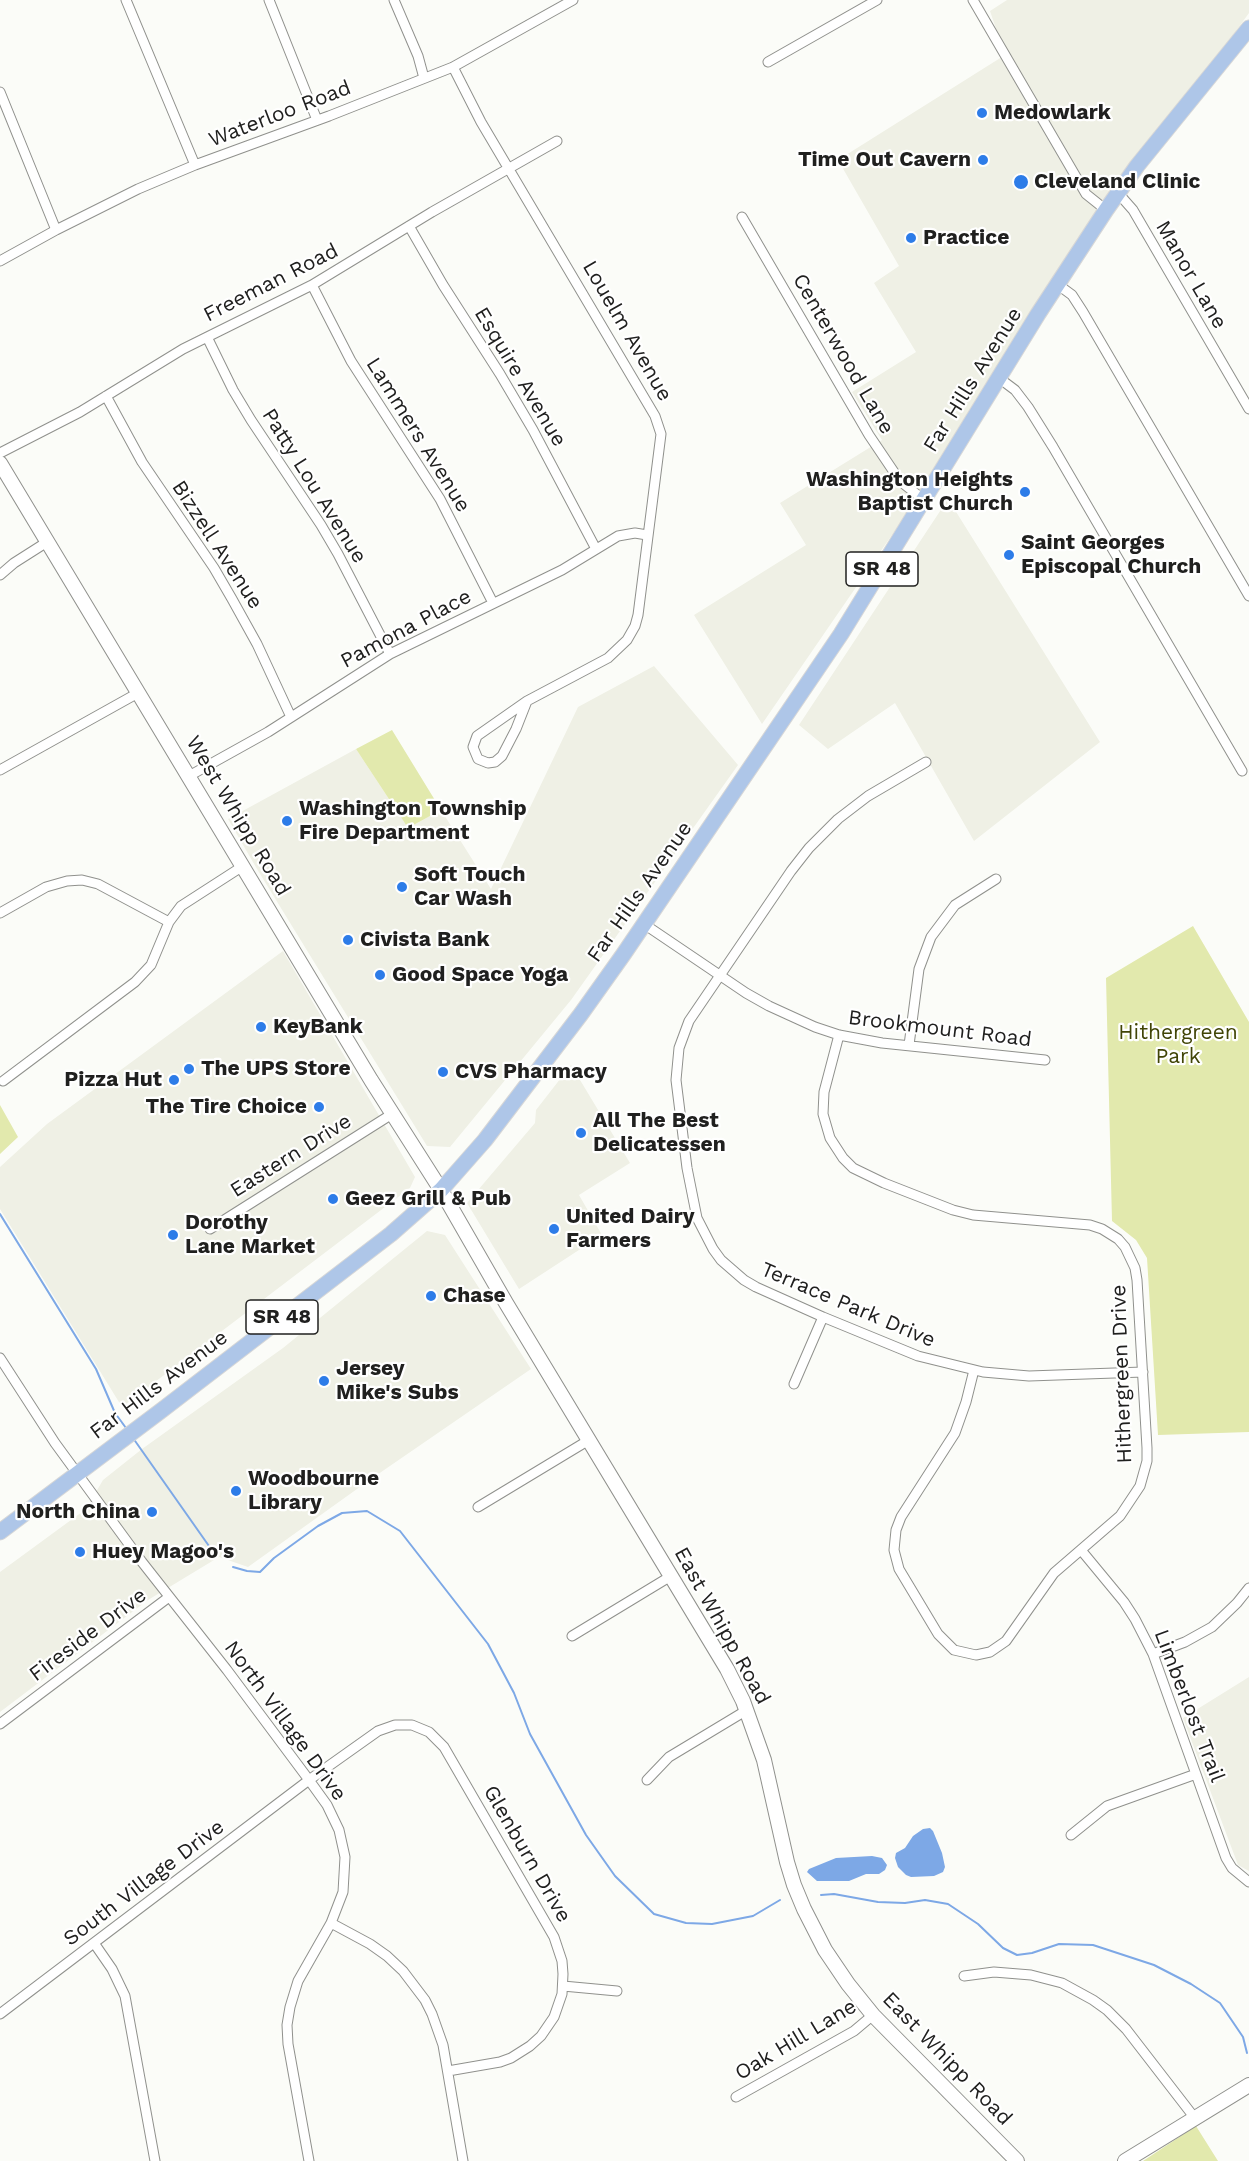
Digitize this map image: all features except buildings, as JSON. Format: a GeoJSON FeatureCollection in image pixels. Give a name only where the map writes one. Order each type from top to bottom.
{"type":"FeatureCollection","features":[{"type":"Feature","properties":{"kind":"main road","name":"Far Hills Avenue"},"geometry":{"type":"LineString","coordinates":[[0,1532],[389,1235],[441,1190],[485,1140],[581,1014],[842,634],[1057,284],[1106,210],[1249,28]]}},
{"type":"Feature","properties":{"kind":"main road","name":"West Whipp Road"},"geometry":{"type":"LineString","coordinates":[[0,463],[392,1114],[441,1190]]}},
{"type":"Feature","properties":{"kind":"main road","name":"East Whipp Road"},"geometry":{"type":"LineString","coordinates":[[441,1190],[727,1669],[747,1710],[764,1760],[787,1862],[804,1909],[837,1969],[873,2015],[1017,2161]]}},
{"type":"Feature","properties":{"kind":"main road"},"geometry":{"type":"LineString","coordinates":[[1125,2161],[1249,2085]]}},
{"type":"Feature","properties":{"kind":"street"},"geometry":{"type":"LineString","coordinates":[[126,0],[195,165]]}},
{"type":"Feature","properties":{"kind":"street"},"geometry":{"type":"LineString","coordinates":[[269,0],[317,120]]}},
{"type":"Feature","properties":{"kind":"street"},"geometry":{"type":"LineString","coordinates":[[394,0],[418,56],[424,78]]}},
{"type":"Feature","properties":{"kind":"street","name":"Waterloo Road"},"geometry":{"type":"LineString","coordinates":[[0,261],[138,189],[453,67],[572,0]]}},
{"type":"Feature","properties":{"kind":"street"},"geometry":{"type":"LineString","coordinates":[[768,62],[877,0]]}},
{"type":"Feature","properties":{"kind":"street"},"geometry":{"type":"LineString","coordinates":[[973,0],[1086,194],[1106,210]]}},
{"type":"Feature","properties":{"kind":"street","name":"Louelm Avenue"},"geometry":{"type":"LineString","coordinates":[[453,67],[466,95],[658,422],[661,438],[638,615],[627,640],[608,658],[527,702]]}},
{"type":"Feature","properties":{"kind":"street"},"geometry":{"type":"LineString","coordinates":[[0,92],[56,230]]}},
{"type":"Feature","properties":{"kind":"street","name":"Freeman Road"},"geometry":{"type":"LineString","coordinates":[[0,453],[53,427],[164,360],[312,285],[557,141]]}},
{"type":"Feature","properties":{"kind":"street","name":"Manor Lane"},"geometry":{"type":"LineString","coordinates":[[1118,193],[1133,210],[1249,409]]}},
{"type":"Feature","properties":{"kind":"street","name":"Centerwood Lane"},"geometry":{"type":"LineString","coordinates":[[742,217],[869,435],[900,482],[924,500]]}},
{"type":"Feature","properties":{"kind":"street","name":"Esquire Avenue"},"geometry":{"type":"LineString","coordinates":[[409,226],[533,430],[596,549]]}},
{"type":"Feature","properties":{"kind":"street"},"geometry":{"type":"LineString","coordinates":[[1057,284],[1072,295],[1083,312],[1249,596]]}},
{"type":"Feature","properties":{"kind":"street","name":"Lammers Avenue"},"geometry":{"type":"LineString","coordinates":[[312,285],[351,361],[440,499],[493,603]]}},
{"type":"Feature","properties":{"kind":"street","name":"Patty Lou Avenue"},"geometry":{"type":"LineString","coordinates":[[207,337],[233,390],[251,420],[338,554],[390,654]]}},
{"type":"Feature","properties":{"kind":"street"},"geometry":{"type":"LineString","coordinates":[[999,378],[1022,398],[1048,439],[1242,771]]}},
{"type":"Feature","properties":{"kind":"street","name":"Bizzell Avenue"},"geometry":{"type":"LineString","coordinates":[[106,396],[142,462],[214,568],[232,599],[291,717]]}},
{"type":"Feature","properties":{"kind":"street","name":"Pamona Place"},"geometry":{"type":"LineString","coordinates":[[189,776],[291,717],[390,654],[562,570],[618,536],[635,533],[647,535]]}},
{"type":"Feature","properties":{"kind":"street"},"geometry":{"type":"LineString","coordinates":[[0,575],[47,542]]}},
{"type":"Feature","properties":{"kind":"street"},"geometry":{"type":"LineString","coordinates":[[0,770],[138,693]]}},
{"type":"Feature","properties":{"kind":"street"},"geometry":{"type":"LineString","coordinates":[[527,702],[502,756],[495,762],[488,763],[478,759],[473,747],[477,736],[527,702]]}},
{"type":"Feature","properties":{"kind":"street","name":"Terrace Park Drive"},"geometry":{"type":"LineString","coordinates":[[926,762],[868,796],[824,832],[791,871],[689,1021],[679,1047],[676,1080],[687,1168],[697,1218],[712,1249],[744,1280],[823,1317],[918,1356],[974,1370],[1051,1377],[1143,1372]]}},
{"type":"Feature","properties":{"kind":"street"},"geometry":{"type":"LineString","coordinates":[[3,1081],[144,974],[157,955],[169,922],[181,906],[243,866]]}},
{"type":"Feature","properties":{"kind":"street"},"geometry":{"type":"LineString","coordinates":[[909,1046],[918,977],[931,938],[956,905],[996,879]]}},
{"type":"Feature","properties":{"kind":"street"},"geometry":{"type":"LineString","coordinates":[[0,913],[46,887],[67,881],[82,880],[98,884],[169,922]]}},
{"type":"Feature","properties":{"kind":"street","name":"Brookmount Road"},"geometry":{"type":"LineString","coordinates":[[644,924],[769,1006],[839,1035],[882,1043],[1046,1060]]}},
{"type":"Feature","properties":{"kind":"street","name":"Hithergreen Drive"},"geometry":{"type":"LineString","coordinates":[[839,1035],[824,1092],[823,1114],[830,1138],[843,1158],[853,1168],[953,1210],[980,1216],[1090,1226],[1111,1234],[1125,1246],[1135,1268],[1148,1448],[1144,1474],[1133,1499],[1120,1516],[1067,1561],[1043,1586],[1006,1641],[985,1654],[968,1654],[954,1650],[938,1634],[896,1560],[894,1540],[901,1517],[955,1433],[974,1370]]}},
{"type":"Feature","properties":{"kind":"street","name":"Eastern Drive"},"geometry":{"type":"LineString","coordinates":[[210,1228],[392,1114]]}},
{"type":"Feature","properties":{"kind":"street"},"geometry":{"type":"LineString","coordinates":[[794,1384],[823,1317]]}},
{"type":"Feature","properties":{"kind":"street","name":"North Village Drive"},"geometry":{"type":"LineString","coordinates":[[0,1358],[54,1443],[169,1597],[227,1670],[334,1817],[345,1857],[343,1892],[331,1923],[298,1981],[287,2025],[288,2044],[309,2161]]}},
{"type":"Feature","properties":{"kind":"street"},"geometry":{"type":"LineString","coordinates":[[478,1506],[589,1440]]}},
{"type":"Feature","properties":{"kind":"street","name":"Limberlost Trail"},"geometry":{"type":"LineString","coordinates":[[1081,1550],[1135,1618],[1153,1654],[1227,1858],[1232,1868],[1249,1881]]}},
{"type":"Feature","properties":{"kind":"street"},"geometry":{"type":"LineString","coordinates":[[572,1636],[671,1576]]}},
{"type":"Feature","properties":{"kind":"street"},"geometry":{"type":"LineString","coordinates":[[1153,1654],[1185,1642],[1212,1627],[1231,1610],[1249,1588]]}},
{"type":"Feature","properties":{"kind":"street","name":"Fireside Drive"},"geometry":{"type":"LineString","coordinates":[[0,1724],[169,1597]]}},
{"type":"Feature","properties":{"kind":"street"},"geometry":{"type":"LineString","coordinates":[[646,1780],[669,1757],[747,1710]]}},
{"type":"Feature","properties":{"kind":"street","name":"Glenburn Drive"},"geometry":{"type":"LineString","coordinates":[[309,1780],[386,1727],[412,1725],[429,1732],[444,1747],[554,1937],[562,1961],[563,1986],[554,2017],[541,2036],[511,2058],[448,2071]]}},
{"type":"Feature","properties":{"kind":"street"},"geometry":{"type":"LineString","coordinates":[[1071,1835],[1107,1806],[1196,1774]]}},
{"type":"Feature","properties":{"kind":"street","name":"South Village Drive"},"geometry":{"type":"LineString","coordinates":[[0,2014],[309,1780]]}},
{"type":"Feature","properties":{"kind":"street"},"geometry":{"type":"LineString","coordinates":[[331,1923],[387,1956],[414,1983],[425,2000],[438,2029],[464,2161]]}},
{"type":"Feature","properties":{"kind":"street"},"geometry":{"type":"LineString","coordinates":[[94,1943],[112,1969],[125,1996],[155,2161]]}},
{"type":"Feature","properties":{"kind":"street"},"geometry":{"type":"LineString","coordinates":[[964,1976],[994,1972],[1031,1975],[1062,1983],[1093,2000],[1126,2029],[1194,2117]]}},
{"type":"Feature","properties":{"kind":"street"},"geometry":{"type":"LineString","coordinates":[[563,1986],[616,1991]]}},
{"type":"Feature","properties":{"kind":"street","name":"Oak Hill Lane"},"geometry":{"type":"LineString","coordinates":[[736,2097],[854,2031],[873,2015]]}},
{"type":"Feature","properties":{"kind":"shaded area"},"geometry":{"type":"Polygon","coordinates":[[[1007,0],[1249,0],[1249,13],[1106,210],[986,398],[762,724],[694,615],[806,545],[780,503],[882,440],[852,392],[916,352],[874,283],[899,266],[838,160],[1005,55],[990,11],[1007,0]]]}},
{"type":"Feature","properties":{"kind":"shaded area"},"geometry":{"type":"Polygon","coordinates":[[[948,499],[1100,742],[974,841],[895,703],[828,749],[799,725],[948,499]]]}},
{"type":"Feature","properties":{"kind":"shaded area"},"geometry":{"type":"Polygon","coordinates":[[[654,666],[738,765],[571,1000],[450,1147],[427,1146],[228,819],[356,749],[408,828],[441,810],[491,889],[578,707],[654,666]]]}},
{"type":"Feature","properties":{"kind":"shaded area"},"geometry":{"type":"Polygon","coordinates":[[[283,951],[415,1177],[410,1188],[122,1407],[0,1209],[0,1167],[47,1124],[283,951]]]}},
{"type":"Feature","properties":{"kind":"shaded area"},"geometry":{"type":"Polygon","coordinates":[[[571,1065],[630,1163],[579,1195],[602,1235],[519,1289],[467,1203],[535,1123],[536,1110],[571,1065]]]}},
{"type":"Feature","properties":{"kind":"shaded area"},"geometry":{"type":"Polygon","coordinates":[[[427,1231],[445,1235],[531,1369],[248,1567],[219,1557],[148,1600],[0,1712],[0,1572],[86,1509],[103,1480],[142,1449],[283,1348],[427,1231]]]}},
{"type":"Feature","properties":{"kind":"shaded area"},"geometry":{"type":"Polygon","coordinates":[[[1249,1677],[1249,1871],[1238,1865],[1183,1718],[1249,1677]]]}},
{"type":"Feature","properties":{"kind":"green space"},"geometry":{"type":"Polygon","coordinates":[[[392,730],[441,810],[408,828],[356,749],[392,730]]]}},
{"type":"Feature","properties":{"kind":"green space","name":"Hithergreen Park"},"geometry":{"type":"Polygon","coordinates":[[[1193,926],[1249,1022],[1249,1432],[1158,1435],[1147,1258],[1136,1240],[1112,1221],[1106,978],[1193,926]]]}},
{"type":"Feature","properties":{"kind":"green space"},"geometry":{"type":"Polygon","coordinates":[[[0,1105],[18,1137],[0,1154],[0,1105]]]}},
{"type":"Feature","properties":{"kind":"green space"},"geometry":{"type":"Polygon","coordinates":[[[1196,2126],[1218,2161],[1143,2161],[1196,2126]]]}},
{"type":"Feature","properties":{"kind":"water"},"geometry":{"type":"Polygon","coordinates":[[[930,1828],[942,1853],[945,1867],[943,1872],[934,1876],[911,1877],[906,1875],[898,1867],[896,1853],[905,1848],[913,1836],[923,1829],[930,1828]]]}},
{"type":"Feature","properties":{"kind":"water"},"geometry":{"type":"Polygon","coordinates":[[[872,1856],[882,1858],[887,1865],[885,1870],[879,1874],[866,1874],[849,1881],[817,1881],[807,1872],[809,1869],[836,1858],[872,1856]]]}},
{"type":"Feature","properties":{"kind":"waterway"},"geometry":{"type":"LineString","coordinates":[[0,1214],[96,1369],[115,1413],[126,1428]]}},
{"type":"Feature","properties":{"kind":"waterway"},"geometry":{"type":"LineString","coordinates":[[133,1438],[216,1556]]}},
{"type":"Feature","properties":{"kind":"waterway"},"geometry":{"type":"LineString","coordinates":[[233,1567],[260,1572],[274,1558],[318,1526],[342,1513],[367,1511],[400,1531],[488,1644],[514,1693],[530,1734],[586,1835],[615,1876],[654,1914],[686,1923],[712,1924],[753,1916],[780,1900]]}},
{"type":"Feature","properties":{"kind":"waterway"},"geometry":{"type":"LineString","coordinates":[[821,1895],[834,1894],[878,1902],[905,1903],[925,1900],[948,1904],[978,1924],[1003,1948],[1017,1955],[1032,1953],[1059,1944],[1093,1945],[1154,1965],[1191,1984],[1220,2003],[1243,2037],[1247,2053]]}},
{"type":"Feature","properties":{"kind":"place","name":"Medowlark"},"geometry":{"type":"Point","coordinates":[982,113]}},
{"type":"Feature","properties":{"kind":"place","name":"Time Out Cavern"},"geometry":{"type":"Point","coordinates":[983,160]}},
{"type":"Feature","properties":{"kind":"place","name":"Cleveland Clinic"},"geometry":{"type":"Point","coordinates":[1021,182]}},
{"type":"Feature","properties":{"kind":"place","name":"Practice"},"geometry":{"type":"Point","coordinates":[911,238]}},
{"type":"Feature","properties":{"kind":"place","name":"Washington Heights Baptist Church"},"geometry":{"type":"Point","coordinates":[1025,492]}},
{"type":"Feature","properties":{"kind":"place","name":"Saint Georges Episcopal Church"},"geometry":{"type":"Point","coordinates":[1009,555]}},
{"type":"Feature","properties":{"kind":"place","name":"Washington Township Fire Department"},"geometry":{"type":"Point","coordinates":[287,821]}},
{"type":"Feature","properties":{"kind":"place","name":"Soft Touch Car Wash"},"geometry":{"type":"Point","coordinates":[402,887]}},
{"type":"Feature","properties":{"kind":"place","name":"Civista Bank"},"geometry":{"type":"Point","coordinates":[348,940]}},
{"type":"Feature","properties":{"kind":"place","name":"Good Space Yoga"},"geometry":{"type":"Point","coordinates":[380,975]}},
{"type":"Feature","properties":{"kind":"place","name":"KeyBank"},"geometry":{"type":"Point","coordinates":[261,1027]}},
{"type":"Feature","properties":{"kind":"place","name":"The UPS Store"},"geometry":{"type":"Point","coordinates":[189,1069]}},
{"type":"Feature","properties":{"kind":"place","name":"CVS Pharmacy"},"geometry":{"type":"Point","coordinates":[443,1072]}},
{"type":"Feature","properties":{"kind":"place","name":"Pizza Hut"},"geometry":{"type":"Point","coordinates":[174,1080]}},
{"type":"Feature","properties":{"kind":"place","name":"The Tire Choice"},"geometry":{"type":"Point","coordinates":[319,1107]}},
{"type":"Feature","properties":{"kind":"place","name":"All The Best Delicatessen"},"geometry":{"type":"Point","coordinates":[581,1133]}},
{"type":"Feature","properties":{"kind":"place","name":"Geez Grill & Pub"},"geometry":{"type":"Point","coordinates":[333,1199]}},
{"type":"Feature","properties":{"kind":"place","name":"United Dairy Farmers"},"geometry":{"type":"Point","coordinates":[554,1229]}},
{"type":"Feature","properties":{"kind":"place","name":"Dorothy Lane Market"},"geometry":{"type":"Point","coordinates":[173,1235]}},
{"type":"Feature","properties":{"kind":"place","name":"Chase"},"geometry":{"type":"Point","coordinates":[431,1296]}},
{"type":"Feature","properties":{"kind":"place","name":"Jersey Mike's Subs"},"geometry":{"type":"Point","coordinates":[324,1381]}},
{"type":"Feature","properties":{"kind":"place","name":"Woodbourne Library"},"geometry":{"type":"Point","coordinates":[236,1491]}},
{"type":"Feature","properties":{"kind":"place","name":"North China"},"geometry":{"type":"Point","coordinates":[152,1512]}},
{"type":"Feature","properties":{"kind":"place","name":"Huey Magoo's"},"geometry":{"type":"Point","coordinates":[80,1552]}}]}
